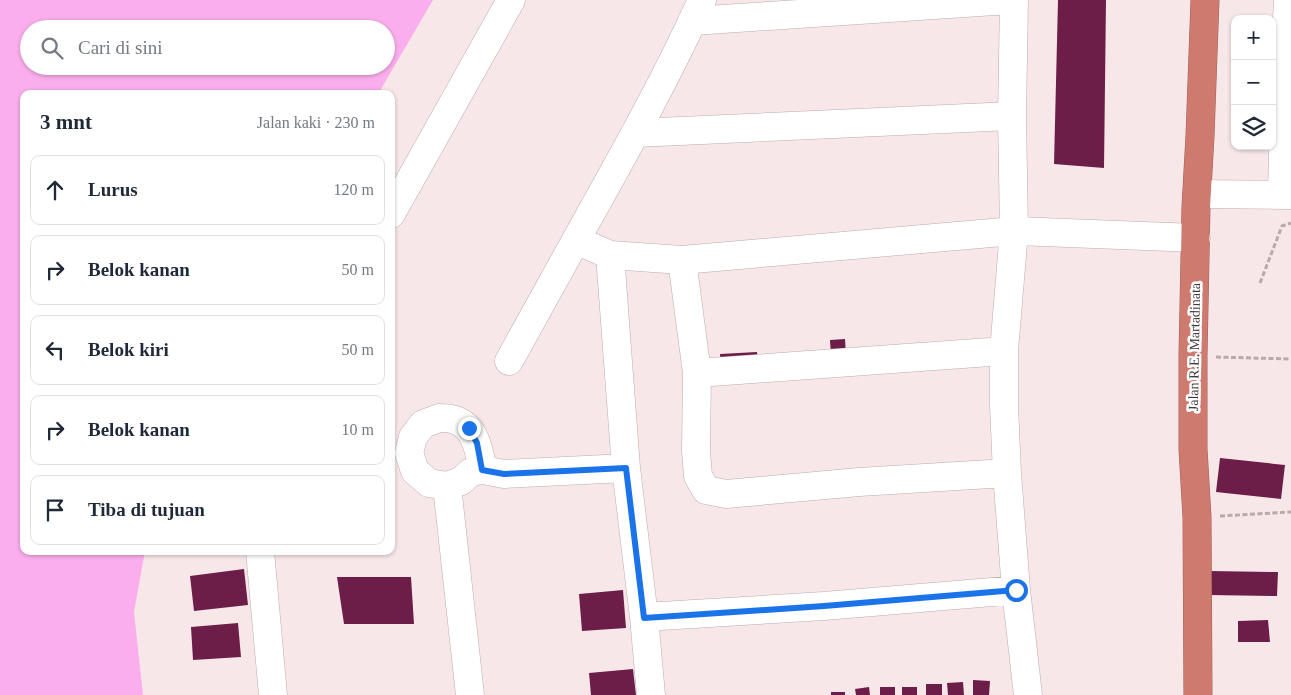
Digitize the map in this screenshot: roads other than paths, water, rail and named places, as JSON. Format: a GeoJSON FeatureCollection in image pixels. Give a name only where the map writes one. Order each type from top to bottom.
{"type":"FeatureCollection","features":[{"type":"Feature","properties":{"kind":"highway","name":"Jalan R.E. Martadinata"},"geometry":{"type":"LineString","coordinates":[[1198,695],[1197,517],[1193,449],[1193,356],[1205,0]]}},
{"type":"Feature","properties":{"kind":"street"},"geometry":{"type":"LineString","coordinates":[[395,207],[511,0]]}},
{"type":"Feature","properties":{"kind":"street"},"geometry":{"type":"LineString","coordinates":[[509,361],[635,133],[697,11],[1010,0]]}},
{"type":"Feature","properties":{"kind":"street"},"geometry":{"type":"LineString","coordinates":[[1014,0],[1012,116],[1014,231],[1004,351],[1004,406],[1016,590],[1028,695]]}},
{"type":"Feature","properties":{"kind":"street"},"geometry":{"type":"LineString","coordinates":[[1197,194],[1286,195],[1286,40],[1288,0]]}},
{"type":"Feature","properties":{"kind":"street"},"geometry":{"type":"LineString","coordinates":[[635,133],[1012,116]]}},
{"type":"Feature","properties":{"kind":"street"},"geometry":{"type":"LineString","coordinates":[[576,240],[610,255],[682,260],[1014,231],[1196,238]]}},
{"type":"Feature","properties":{"kind":"street"},"geometry":{"type":"LineString","coordinates":[[610,255],[626,468],[644,618],[650,695]]}},
{"type":"Feature","properties":{"kind":"street"},"geometry":{"type":"LineString","coordinates":[[682,260],[697,373],[698,476],[706,490],[726,494],[859,482],[1007,472]]}},
{"type":"Feature","properties":{"kind":"street"},"geometry":{"type":"LineString","coordinates":[[697,373],[1004,351]]}},
{"type":"Feature","properties":{"kind":"street"},"geometry":{"type":"LineString","coordinates":[[482,470],[477,443],[469,428],[455,420],[439,418],[423,424],[400,454],[429,483],[447,486],[461,482],[471,472],[482,470],[504,474],[626,468]]}},
{"type":"Feature","properties":{"kind":"street"},"geometry":{"type":"LineString","coordinates":[[447,486],[470,695]]}},
{"type":"Feature","properties":{"kind":"street"},"geometry":{"type":"LineString","coordinates":[[260,555],[274,695]]}},
{"type":"Feature","properties":{"kind":"street"},"geometry":{"type":"LineString","coordinates":[[644,618],[824,606],[1016,590]]}}]}
